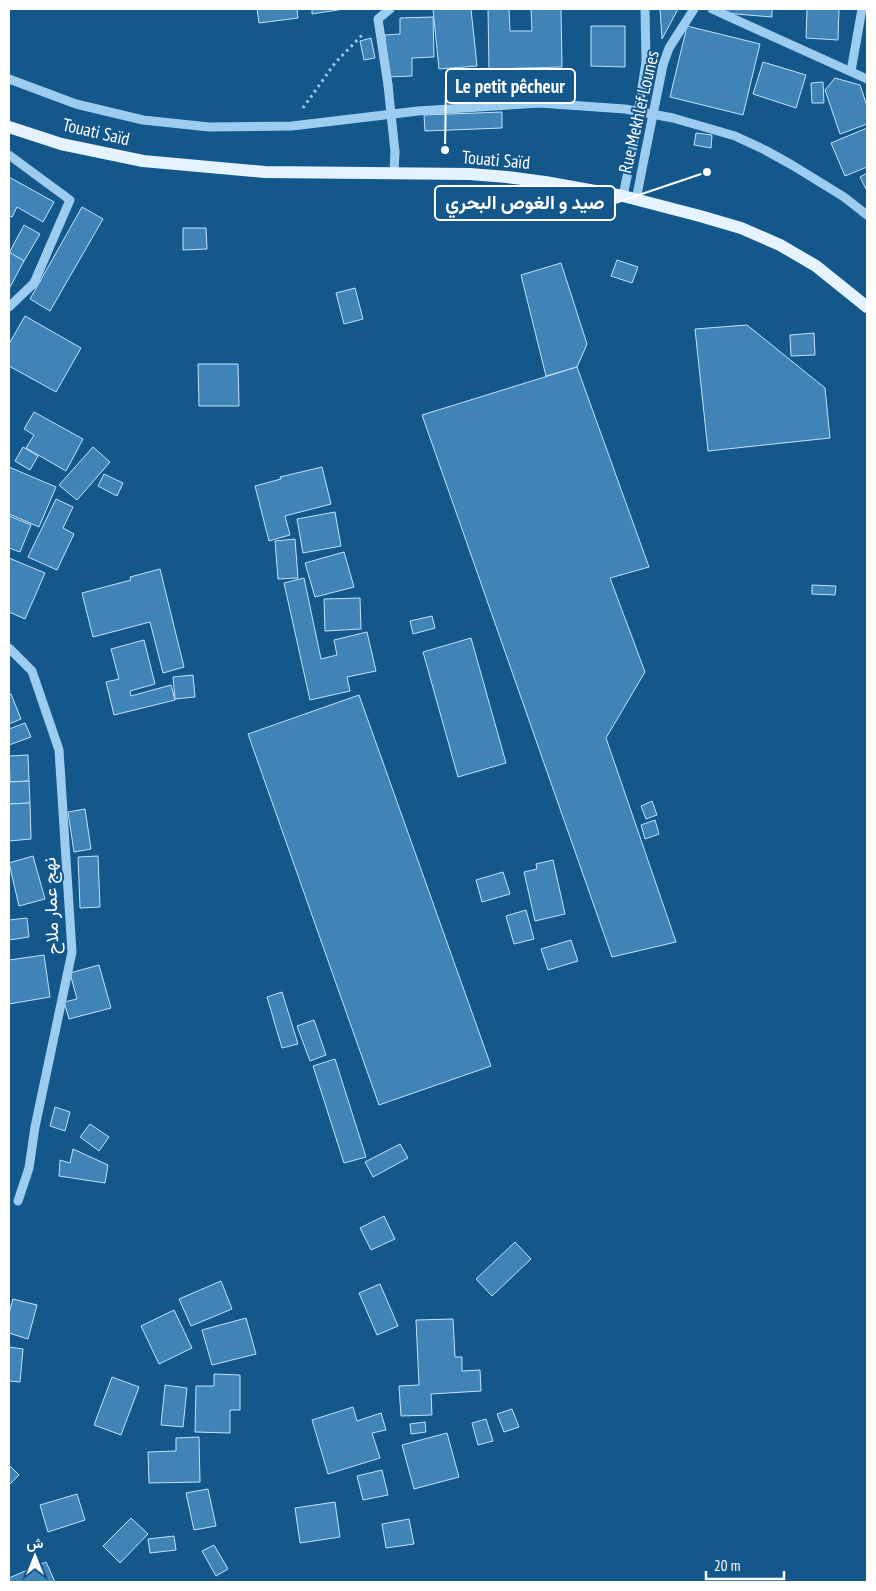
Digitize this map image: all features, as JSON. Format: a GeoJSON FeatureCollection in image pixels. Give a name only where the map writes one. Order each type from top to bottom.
{"type":"FeatureCollection","features":[{"type":"Feature","properties":{"kind":"main road","name":"Touati Saïd"},"geometry":{"type":"LineString","coordinates":[[9,127],[61,144],[143,161],[265,172],[394,173],[507,177],[630,198],[741,228],[780,245],[816,266],[867,307]]}},
{"type":"Feature","properties":{"kind":"street"},"geometry":{"type":"LineString","coordinates":[[390,9],[378,19],[388,86],[394,173]]}},
{"type":"Feature","properties":{"kind":"street"},"geometry":{"type":"LineString","coordinates":[[630,198],[632,152],[646,62],[645,9]]}},
{"type":"Feature","properties":{"kind":"street","name":"Rue Mekhlef Lounes"},"geometry":{"type":"LineString","coordinates":[[630,198],[645,154],[662,65],[669,48],[694,9]]}},
{"type":"Feature","properties":{"kind":"street"},"geometry":{"type":"LineString","coordinates":[[712,9],[867,79]]}},
{"type":"Feature","properties":{"kind":"street"},"geometry":{"type":"LineString","coordinates":[[851,71],[862,9]]}},
{"type":"Feature","properties":{"kind":"street"},"geometry":{"type":"LineString","coordinates":[[9,79],[76,104],[143,120],[209,127],[292,126],[418,111],[539,103],[625,109],[672,118],[735,136],[792,165],[844,197],[867,214]]}},
{"type":"Feature","properties":{"kind":"street"},"geometry":{"type":"LineString","coordinates":[[9,155],[70,200],[34,283],[10,304]]}},
{"type":"Feature","properties":{"kind":"street","name":"نهج عمار ملاح"},"geometry":{"type":"LineString","coordinates":[[9,648],[32,671],[59,750],[72,952],[35,1126],[29,1168],[18,1201]]}},
{"type":"Feature","properties":{"kind":"path"},"geometry":{"type":"LineString","coordinates":[[292,126],[314,90],[335,63],[378,19]]}},
{"type":"Feature","properties":{"kind":"building"},"geometry":{"type":"Polygon","coordinates":[[[257,9],[297,9],[298,18],[259,23],[257,9]]]}},
{"type":"Feature","properties":{"kind":"building"},"geometry":{"type":"Polygon","coordinates":[[[312,9],[344,9],[312,14],[312,9]]]}},
{"type":"Feature","properties":{"kind":"building"},"geometry":{"type":"Polygon","coordinates":[[[433,9],[471,9],[477,66],[439,69],[433,9]]]}},
{"type":"Feature","properties":{"kind":"building"},"geometry":{"type":"Polygon","coordinates":[[[488,9],[509,9],[510,31],[532,31],[531,9],[561,9],[562,67],[489,69],[488,9]]]}},
{"type":"Feature","properties":{"kind":"building"},"geometry":{"type":"Polygon","coordinates":[[[660,9],[678,9],[662,39],[660,9]]]}},
{"type":"Feature","properties":{"kind":"building"},"geometry":{"type":"Polygon","coordinates":[[[724,9],[772,9],[772,17],[724,13],[724,9]]]}},
{"type":"Feature","properties":{"kind":"building"},"geometry":{"type":"Polygon","coordinates":[[[807,9],[839,9],[838,40],[806,38],[807,9]]]}},
{"type":"Feature","properties":{"kind":"building"},"geometry":{"type":"Polygon","coordinates":[[[433,17],[434,57],[412,58],[412,76],[387,77],[385,35],[400,34],[400,18],[433,17]]]}},
{"type":"Feature","properties":{"kind":"building"},"geometry":{"type":"Polygon","coordinates":[[[591,26],[625,26],[625,67],[591,66],[591,26]]]}},
{"type":"Feature","properties":{"kind":"building"},"geometry":{"type":"Polygon","coordinates":[[[687,26],[760,44],[743,115],[670,97],[687,26]]]}},
{"type":"Feature","properties":{"kind":"building"},"geometry":{"type":"Polygon","coordinates":[[[371,38],[375,58],[364,60],[360,41],[371,38]]]}},
{"type":"Feature","properties":{"kind":"building"},"geometry":{"type":"Polygon","coordinates":[[[763,62],[806,75],[796,108],[753,94],[763,62]]]}},
{"type":"Feature","properties":{"kind":"building"},"geometry":{"type":"Polygon","coordinates":[[[835,78],[860,85],[867,106],[867,124],[840,134],[825,90],[835,78]]]}},
{"type":"Feature","properties":{"kind":"building"},"geometry":{"type":"Polygon","coordinates":[[[823,82],[824,103],[812,103],[811,83],[823,82]]]}},
{"type":"Feature","properties":{"kind":"building"},"geometry":{"type":"Polygon","coordinates":[[[502,112],[502,128],[425,131],[424,115],[502,112]]]}},
{"type":"Feature","properties":{"kind":"building"},"geometry":{"type":"Polygon","coordinates":[[[867,128],[867,167],[845,176],[831,143],[867,128]]]}},
{"type":"Feature","properties":{"kind":"building"},"geometry":{"type":"Polygon","coordinates":[[[696,133],[712,135],[711,148],[694,145],[696,133]]]}},
{"type":"Feature","properties":{"kind":"building"},"geometry":{"type":"Polygon","coordinates":[[[867,173],[867,191],[860,177],[867,173]]]}},
{"type":"Feature","properties":{"kind":"building"},"geometry":{"type":"Polygon","coordinates":[[[9,177],[54,202],[43,222],[17,207],[12,217],[9,216],[9,177]]]}},
{"type":"Feature","properties":{"kind":"building"},"geometry":{"type":"Polygon","coordinates":[[[82,207],[103,219],[50,311],[30,299],[82,207]]]}},
{"type":"Feature","properties":{"kind":"building"},"geometry":{"type":"Polygon","coordinates":[[[24,225],[40,234],[24,261],[9,253],[24,225]]]}},
{"type":"Feature","properties":{"kind":"building"},"geometry":{"type":"Polygon","coordinates":[[[183,228],[206,228],[207,249],[183,250],[183,228]]]}},
{"type":"Feature","properties":{"kind":"building"},"geometry":{"type":"Polygon","coordinates":[[[9,252],[24,261],[9,289],[9,252]]]}},
{"type":"Feature","properties":{"kind":"building"},"geometry":{"type":"Polygon","coordinates":[[[617,260],[638,267],[632,283],[611,276],[617,260]]]}},
{"type":"Feature","properties":{"kind":"building"},"geometry":{"type":"Polygon","coordinates":[[[561,263],[587,344],[577,367],[546,376],[521,275],[561,263]]]}},
{"type":"Feature","properties":{"kind":"building"},"geometry":{"type":"Polygon","coordinates":[[[355,288],[363,319],[344,324],[336,293],[355,288]]]}},
{"type":"Feature","properties":{"kind":"building"},"geometry":{"type":"Polygon","coordinates":[[[25,316],[81,348],[56,392],[9,366],[9,344],[25,316]]]}},
{"type":"Feature","properties":{"kind":"building"},"geometry":{"type":"Polygon","coordinates":[[[747,325],[825,388],[830,438],[708,451],[695,329],[747,325]]]}},
{"type":"Feature","properties":{"kind":"building"},"geometry":{"type":"Polygon","coordinates":[[[814,333],[815,355],[791,356],[790,335],[814,333]]]}},
{"type":"Feature","properties":{"kind":"building"},"geometry":{"type":"Polygon","coordinates":[[[198,364],[238,364],[239,406],[199,406],[198,364]]]}},
{"type":"Feature","properties":{"kind":"building"},"geometry":{"type":"Polygon","coordinates":[[[577,367],[649,567],[610,578],[645,672],[606,738],[676,942],[612,957],[422,415],[577,367]]]}},
{"type":"Feature","properties":{"kind":"building"},"geometry":{"type":"Polygon","coordinates":[[[34,412],[83,439],[66,471],[26,448],[34,435],[24,429],[34,412]]]}},
{"type":"Feature","properties":{"kind":"building"},"geometry":{"type":"Polygon","coordinates":[[[23,447],[38,456],[30,470],[15,461],[23,447]]]}},
{"type":"Feature","properties":{"kind":"building"},"geometry":{"type":"Polygon","coordinates":[[[93,447],[110,462],[77,500],[59,485],[93,447]]]}},
{"type":"Feature","properties":{"kind":"building"},"geometry":{"type":"Polygon","coordinates":[[[9,467],[56,487],[39,527],[9,514],[9,467]]]}},
{"type":"Feature","properties":{"kind":"building"},"geometry":{"type":"Polygon","coordinates":[[[322,467],[331,504],[285,516],[290,535],[269,541],[255,486],[281,479],[280,477],[322,467]]]}},
{"type":"Feature","properties":{"kind":"building"},"geometry":{"type":"Polygon","coordinates":[[[104,474],[123,483],[117,496],[98,486],[104,474]]]}},
{"type":"Feature","properties":{"kind":"building"},"geometry":{"type":"Polygon","coordinates":[[[56,499],[73,507],[63,528],[74,534],[57,570],[28,557],[56,499]]]}},
{"type":"Feature","properties":{"kind":"building"},"geometry":{"type":"Polygon","coordinates":[[[335,512],[341,546],[303,553],[297,519],[335,512]]]}},
{"type":"Feature","properties":{"kind":"building"},"geometry":{"type":"Polygon","coordinates":[[[9,516],[31,525],[20,552],[9,548],[9,516]]]}},
{"type":"Feature","properties":{"kind":"building"},"geometry":{"type":"Polygon","coordinates":[[[295,539],[298,578],[278,579],[275,541],[295,539]]]}},
{"type":"Feature","properties":{"kind":"building"},"geometry":{"type":"Polygon","coordinates":[[[344,552],[354,587],[315,597],[305,563],[344,552]]]}},
{"type":"Feature","properties":{"kind":"building"},"geometry":{"type":"Polygon","coordinates":[[[9,558],[45,573],[25,619],[9,612],[9,558]]]}},
{"type":"Feature","properties":{"kind":"building"},"geometry":{"type":"Polygon","coordinates":[[[160,569],[184,667],[163,673],[150,622],[93,637],[82,593],[131,580],[130,577],[160,569]]]}},
{"type":"Feature","properties":{"kind":"building"},"geometry":{"type":"Polygon","coordinates":[[[304,578],[321,659],[337,655],[334,640],[367,632],[376,671],[347,677],[350,691],[310,700],[284,583],[304,578]]]}},
{"type":"Feature","properties":{"kind":"building"},"geometry":{"type":"Polygon","coordinates":[[[812,585],[836,586],[835,595],[812,594],[812,585]]]}},
{"type":"Feature","properties":{"kind":"building"},"geometry":{"type":"Polygon","coordinates":[[[360,598],[361,629],[325,631],[324,599],[360,598]]]}},
{"type":"Feature","properties":{"kind":"building"},"geometry":{"type":"Polygon","coordinates":[[[432,616],[435,628],[413,634],[410,621],[432,616]]]}},
{"type":"Feature","properties":{"kind":"building"},"geometry":{"type":"Polygon","coordinates":[[[471,638],[506,763],[458,777],[423,652],[471,638]]]}},
{"type":"Feature","properties":{"kind":"building"},"geometry":{"type":"Polygon","coordinates":[[[144,640],[155,684],[130,691],[131,696],[171,685],[175,700],[114,715],[106,682],[119,679],[111,649],[144,640]]]}},
{"type":"Feature","properties":{"kind":"building"},"geometry":{"type":"Polygon","coordinates":[[[193,675],[195,697],[175,699],[173,677],[193,675]]]}},
{"type":"Feature","properties":{"kind":"building"},"geometry":{"type":"Polygon","coordinates":[[[9,694],[11,694],[21,719],[9,724],[9,694]]]}},
{"type":"Feature","properties":{"kind":"building"},"geometry":{"type":"Polygon","coordinates":[[[359,695],[491,1066],[379,1105],[248,734],[359,695]]]}},
{"type":"Feature","properties":{"kind":"building"},"geometry":{"type":"Polygon","coordinates":[[[25,723],[31,737],[9,745],[9,729],[25,723]]]}},
{"type":"Feature","properties":{"kind":"building"},"geometry":{"type":"Polygon","coordinates":[[[28,755],[29,781],[10,782],[9,756],[28,755]]]}},
{"type":"Feature","properties":{"kind":"building"},"geometry":{"type":"Polygon","coordinates":[[[29,781],[30,803],[9,804],[9,782],[29,781]]]}},
{"type":"Feature","properties":{"kind":"building"},"geometry":{"type":"Polygon","coordinates":[[[652,801],[657,815],[646,819],[641,806],[652,801]]]}},
{"type":"Feature","properties":{"kind":"building"},"geometry":{"type":"Polygon","coordinates":[[[30,803],[31,839],[9,841],[9,804],[30,803]]]}},
{"type":"Feature","properties":{"kind":"building"},"geometry":{"type":"Polygon","coordinates":[[[85,809],[91,849],[74,852],[68,812],[85,809]]]}},
{"type":"Feature","properties":{"kind":"building"},"geometry":{"type":"Polygon","coordinates":[[[655,820],[659,834],[645,839],[641,825],[655,820]]]}},
{"type":"Feature","properties":{"kind":"building"},"geometry":{"type":"Polygon","coordinates":[[[33,856],[45,899],[19,906],[9,863],[33,856]]]}},
{"type":"Feature","properties":{"kind":"building"},"geometry":{"type":"Polygon","coordinates":[[[98,856],[100,907],[80,908],[78,857],[98,856]]]}},
{"type":"Feature","properties":{"kind":"building"},"geometry":{"type":"Polygon","coordinates":[[[553,860],[565,914],[535,921],[524,872],[537,869],[536,864],[553,860]]]}},
{"type":"Feature","properties":{"kind":"building"},"geometry":{"type":"Polygon","coordinates":[[[503,872],[510,894],[482,902],[476,880],[503,872]]]}},
{"type":"Feature","properties":{"kind":"building"},"geometry":{"type":"Polygon","coordinates":[[[526,910],[534,939],[514,944],[506,916],[526,910]]]}},
{"type":"Feature","properties":{"kind":"building"},"geometry":{"type":"Polygon","coordinates":[[[27,918],[29,937],[9,940],[9,920],[27,918]]]}},
{"type":"Feature","properties":{"kind":"building"},"geometry":{"type":"Polygon","coordinates":[[[571,940],[578,961],[548,970],[541,949],[571,940]]]}},
{"type":"Feature","properties":{"kind":"building"},"geometry":{"type":"Polygon","coordinates":[[[44,955],[50,997],[9,1004],[9,960],[44,955]]]}},
{"type":"Feature","properties":{"kind":"building"},"geometry":{"type":"Polygon","coordinates":[[[99,965],[111,1008],[69,1019],[64,1002],[77,999],[70,973],[99,965]]]}},
{"type":"Feature","properties":{"kind":"building"},"geometry":{"type":"Polygon","coordinates":[[[282,992],[298,1044],[282,1048],[267,997],[282,992]]]}},
{"type":"Feature","properties":{"kind":"building"},"geometry":{"type":"Polygon","coordinates":[[[314,1020],[326,1055],[310,1061],[297,1026],[314,1020]]]}},
{"type":"Feature","properties":{"kind":"building"},"geometry":{"type":"Polygon","coordinates":[[[335,1059],[366,1157],[344,1163],[313,1066],[335,1059]]]}},
{"type":"Feature","properties":{"kind":"building"},"geometry":{"type":"Polygon","coordinates":[[[55,1107],[70,1112],[65,1131],[50,1126],[55,1107]]]}},
{"type":"Feature","properties":{"kind":"building"},"geometry":{"type":"Polygon","coordinates":[[[90,1124],[109,1137],[99,1151],[80,1137],[90,1124]]]}},
{"type":"Feature","properties":{"kind":"building"},"geometry":{"type":"Polygon","coordinates":[[[400,1144],[408,1158],[373,1177],[365,1162],[400,1144]]]}},
{"type":"Feature","properties":{"kind":"building"},"geometry":{"type":"Polygon","coordinates":[[[73,1149],[108,1165],[105,1183],[59,1176],[60,1160],[70,1163],[73,1149]]]}},
{"type":"Feature","properties":{"kind":"building"},"geometry":{"type":"Polygon","coordinates":[[[384,1216],[395,1239],[371,1250],[360,1228],[384,1216]]]}},
{"type":"Feature","properties":{"kind":"building"},"geometry":{"type":"Polygon","coordinates":[[[515,1242],[531,1259],[492,1296],[476,1279],[515,1242]]]}},
{"type":"Feature","properties":{"kind":"building"},"geometry":{"type":"Polygon","coordinates":[[[221,1281],[232,1309],[191,1326],[179,1299],[221,1281]]]}},
{"type":"Feature","properties":{"kind":"building"},"geometry":{"type":"Polygon","coordinates":[[[380,1284],[398,1326],[377,1335],[359,1293],[380,1284]]]}},
{"type":"Feature","properties":{"kind":"building"},"geometry":{"type":"Polygon","coordinates":[[[13,1299],[37,1305],[28,1339],[9,1333],[9,1313],[13,1299]]]}},
{"type":"Feature","properties":{"kind":"building"},"geometry":{"type":"Polygon","coordinates":[[[174,1310],[192,1348],[159,1364],[141,1326],[174,1310]]]}},
{"type":"Feature","properties":{"kind":"building"},"geometry":{"type":"Polygon","coordinates":[[[246,1318],[256,1354],[212,1365],[202,1330],[246,1318]]]}},
{"type":"Feature","properties":{"kind":"building"},"geometry":{"type":"Polygon","coordinates":[[[453,1319],[455,1357],[462,1357],[462,1371],[480,1370],[481,1391],[431,1394],[432,1415],[401,1416],[399,1386],[419,1385],[416,1320],[453,1319]]]}},
{"type":"Feature","properties":{"kind":"building"},"geometry":{"type":"Polygon","coordinates":[[[9,1347],[23,1349],[20,1382],[9,1381],[9,1347]]]}},
{"type":"Feature","properties":{"kind":"building"},"geometry":{"type":"Polygon","coordinates":[[[214,1374],[240,1375],[240,1410],[230,1410],[230,1433],[195,1432],[196,1386],[214,1386],[214,1374]]]}},
{"type":"Feature","properties":{"kind":"building"},"geometry":{"type":"Polygon","coordinates":[[[112,1377],[139,1387],[121,1435],[94,1425],[112,1377]]]}},
{"type":"Feature","properties":{"kind":"building"},"geometry":{"type":"Polygon","coordinates":[[[165,1385],[187,1388],[183,1427],[161,1425],[165,1385]]]}},
{"type":"Feature","properties":{"kind":"building"},"geometry":{"type":"Polygon","coordinates":[[[353,1407],[357,1421],[381,1413],[386,1430],[372,1433],[380,1458],[328,1474],[312,1420],[353,1407]]]}},
{"type":"Feature","properties":{"kind":"building"},"geometry":{"type":"Polygon","coordinates":[[[512,1409],[519,1427],[504,1432],[497,1414],[512,1409]]]}},
{"type":"Feature","properties":{"kind":"building"},"geometry":{"type":"Polygon","coordinates":[[[486,1419],[493,1441],[478,1445],[472,1423],[486,1419]]]}},
{"type":"Feature","properties":{"kind":"building"},"geometry":{"type":"Polygon","coordinates":[[[425,1422],[426,1432],[411,1434],[410,1424],[425,1422]]]}},
{"type":"Feature","properties":{"kind":"building"},"geometry":{"type":"Polygon","coordinates":[[[447,1433],[459,1477],[414,1489],[402,1445],[447,1433]]]}},
{"type":"Feature","properties":{"kind":"building"},"geometry":{"type":"Polygon","coordinates":[[[199,1437],[200,1482],[149,1483],[148,1452],[176,1451],[176,1438],[199,1437]]]}},
{"type":"Feature","properties":{"kind":"building"},"geometry":{"type":"Polygon","coordinates":[[[9,1465],[19,1475],[9,1485],[9,1465]]]}},
{"type":"Feature","properties":{"kind":"building"},"geometry":{"type":"Polygon","coordinates":[[[382,1470],[388,1495],[363,1500],[357,1476],[382,1470]]]}},
{"type":"Feature","properties":{"kind":"building"},"geometry":{"type":"Polygon","coordinates":[[[208,1489],[216,1526],[194,1530],[186,1493],[208,1489]]]}},
{"type":"Feature","properties":{"kind":"building"},"geometry":{"type":"Polygon","coordinates":[[[77,1494],[85,1520],[48,1532],[40,1505],[77,1494]]]}},
{"type":"Feature","properties":{"kind":"building"},"geometry":{"type":"Polygon","coordinates":[[[335,1502],[340,1537],[300,1543],[295,1508],[335,1502]]]}},
{"type":"Feature","properties":{"kind":"building"},"geometry":{"type":"Polygon","coordinates":[[[131,1518],[148,1534],[120,1563],[103,1546],[131,1518]]]}},
{"type":"Feature","properties":{"kind":"building"},"geometry":{"type":"Polygon","coordinates":[[[409,1519],[414,1544],[386,1548],[382,1524],[409,1519]]]}},
{"type":"Feature","properties":{"kind":"building"},"geometry":{"type":"Polygon","coordinates":[[[174,1536],[176,1550],[150,1553],[148,1539],[174,1536]]]}},
{"type":"Feature","properties":{"kind":"building"},"geometry":{"type":"Polygon","coordinates":[[[214,1545],[228,1569],[216,1576],[202,1551],[214,1545]]]}},
{"type":"Feature","properties":{"kind":"building"},"geometry":{"type":"Polygon","coordinates":[[[46,1562],[55,1582],[9,1582],[9,1578],[46,1562]]]}},
{"type":"Feature","properties":{"kind":"place","name":"Le petit pêcheur"},"geometry":{"type":"Point","coordinates":[445,150]}},
{"type":"Feature","properties":{"kind":"place","name":"صيد و الغوص البحري"},"geometry":{"type":"Point","coordinates":[707,172]}}]}
